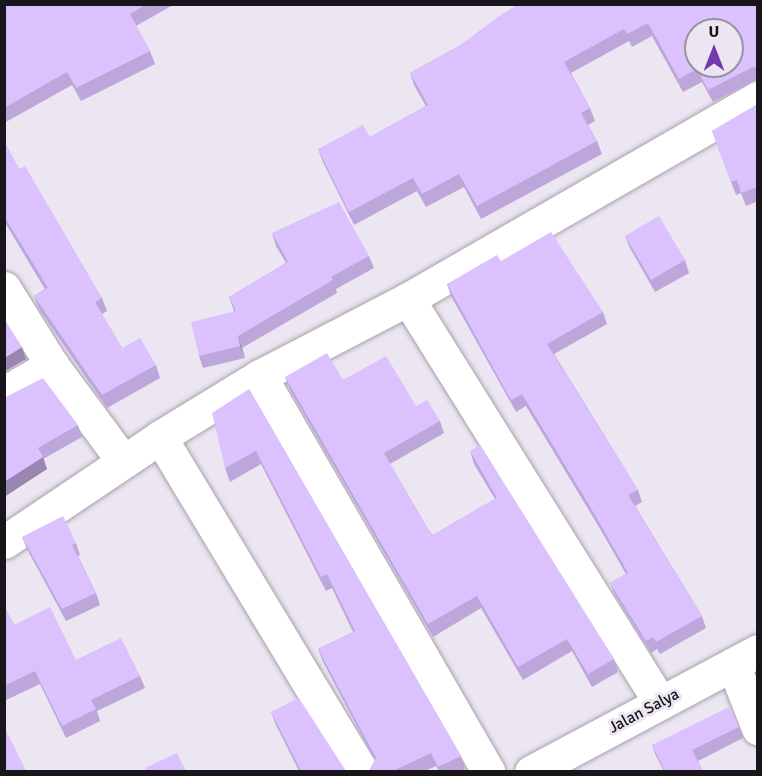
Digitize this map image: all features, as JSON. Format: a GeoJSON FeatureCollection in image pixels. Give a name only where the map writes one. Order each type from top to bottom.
{"type":"FeatureCollection","features":[{"type":"Feature","properties":{"kind":"street"},"geometry":{"type":"LineString","coordinates":[[4,542],[160,437],[260,376],[408,299],[758,98]]}},
{"type":"Feature","properties":{"kind":"street"},"geometry":{"type":"LineString","coordinates":[[4,288],[52,365],[123,461]]}},
{"type":"Feature","properties":{"kind":"street"},"geometry":{"type":"LineString","coordinates":[[408,299],[660,703]]}},
{"type":"Feature","properties":{"kind":"street"},"geometry":{"type":"LineString","coordinates":[[4,393],[52,365]]}},
{"type":"Feature","properties":{"kind":"street"},"geometry":{"type":"LineString","coordinates":[[260,376],[489,771]]}},
{"type":"Feature","properties":{"kind":"street"},"geometry":{"type":"LineString","coordinates":[[160,437],[362,771]]}},
{"type":"Feature","properties":{"kind":"street"},"geometry":{"type":"LineString","coordinates":[[745,658],[758,728]]}},
{"type":"Feature","properties":{"kind":"street","name":"Jalan Salya"},"geometry":{"type":"LineString","coordinates":[[531,771],[745,658]]}},
{"type":"Feature","properties":{"kind":"building"},"geometry":{"type":"Polygon","coordinates":[[[4,4],[147,4],[130,14],[150,51],[76,88],[67,72],[4,108],[4,4]]]}},
{"type":"Feature","properties":{"kind":"building"},"geometry":{"type":"Polygon","coordinates":[[[519,4],[758,4],[758,69],[753,67],[744,72],[744,18],[684,18],[684,76],[679,79],[648,23],[627,34],[624,29],[564,62],[590,108],[581,113],[597,141],[477,206],[459,174],[422,194],[413,178],[349,212],[318,149],[363,125],[370,137],[428,105],[410,73],[459,46],[519,4]]]}},
{"type":"Feature","properties":{"kind":"building"},"geometry":{"type":"Polygon","coordinates":[[[702,78],[731,78],[708,90],[702,78]]]}},
{"type":"Feature","properties":{"kind":"building"},"geometry":{"type":"Polygon","coordinates":[[[758,104],[758,187],[741,193],[737,180],[731,182],[712,131],[758,104]]]}},
{"type":"Feature","properties":{"kind":"building"},"geometry":{"type":"Polygon","coordinates":[[[4,141],[19,169],[25,166],[102,298],[95,302],[122,348],[140,338],[156,365],[102,395],[34,296],[48,288],[4,216],[4,141]]]}},
{"type":"Feature","properties":{"kind":"building"},"geometry":{"type":"Polygon","coordinates":[[[339,202],[369,256],[331,277],[333,280],[238,336],[240,346],[199,356],[191,322],[236,311],[229,297],[288,262],[272,233],[339,202]]]}},
{"type":"Feature","properties":{"kind":"building"},"geometry":{"type":"Polygon","coordinates":[[[659,216],[685,260],[651,280],[625,236],[659,216]]]}},
{"type":"Feature","properties":{"kind":"building"},"geometry":{"type":"Polygon","coordinates":[[[551,232],[603,312],[547,344],[638,490],[628,495],[702,616],[656,642],[653,637],[646,641],[610,583],[628,573],[595,515],[522,394],[511,400],[447,284],[497,255],[501,261],[551,232]]]}},
{"type":"Feature","properties":{"kind":"building"},"geometry":{"type":"Polygon","coordinates":[[[4,319],[22,347],[4,358],[4,319]]]}},
{"type":"Feature","properties":{"kind":"building"},"geometry":{"type":"Polygon","coordinates":[[[327,353],[343,380],[386,356],[416,406],[427,400],[440,421],[384,453],[433,535],[497,498],[470,451],[480,445],[614,659],[588,674],[567,639],[518,667],[477,596],[428,624],[285,377],[327,353]]]}},
{"type":"Feature","properties":{"kind":"building"},"geometry":{"type":"Polygon","coordinates":[[[43,378],[78,425],[38,448],[43,457],[4,482],[4,398],[43,378]]]}},
{"type":"Feature","properties":{"kind":"building"},"geometry":{"type":"Polygon","coordinates":[[[249,389],[461,756],[438,767],[431,753],[393,771],[369,771],[376,758],[318,649],[355,631],[327,574],[321,577],[256,451],[225,468],[212,413],[249,389]]]}},
{"type":"Feature","properties":{"kind":"building"},"geometry":{"type":"Polygon","coordinates":[[[63,516],[76,543],[72,545],[96,593],[62,609],[22,537],[63,516]]]}},
{"type":"Feature","properties":{"kind":"building"},"geometry":{"type":"Polygon","coordinates":[[[4,606],[14,625],[50,607],[76,660],[121,638],[140,676],[91,700],[96,709],[62,726],[35,671],[4,686],[4,606]]]}},
{"type":"Feature","properties":{"kind":"building"},"geometry":{"type":"Polygon","coordinates":[[[299,698],[346,771],[301,771],[271,712],[299,698]]]}},
{"type":"Feature","properties":{"kind":"building"},"geometry":{"type":"Polygon","coordinates":[[[729,707],[739,727],[692,750],[703,771],[665,771],[652,745],[729,707]]]}},
{"type":"Feature","properties":{"kind":"building"},"geometry":{"type":"Polygon","coordinates":[[[4,726],[26,771],[4,771],[4,726]]]}},
{"type":"Feature","properties":{"kind":"building"},"geometry":{"type":"Polygon","coordinates":[[[177,753],[186,771],[146,771],[145,768],[177,753]]]}}]}
